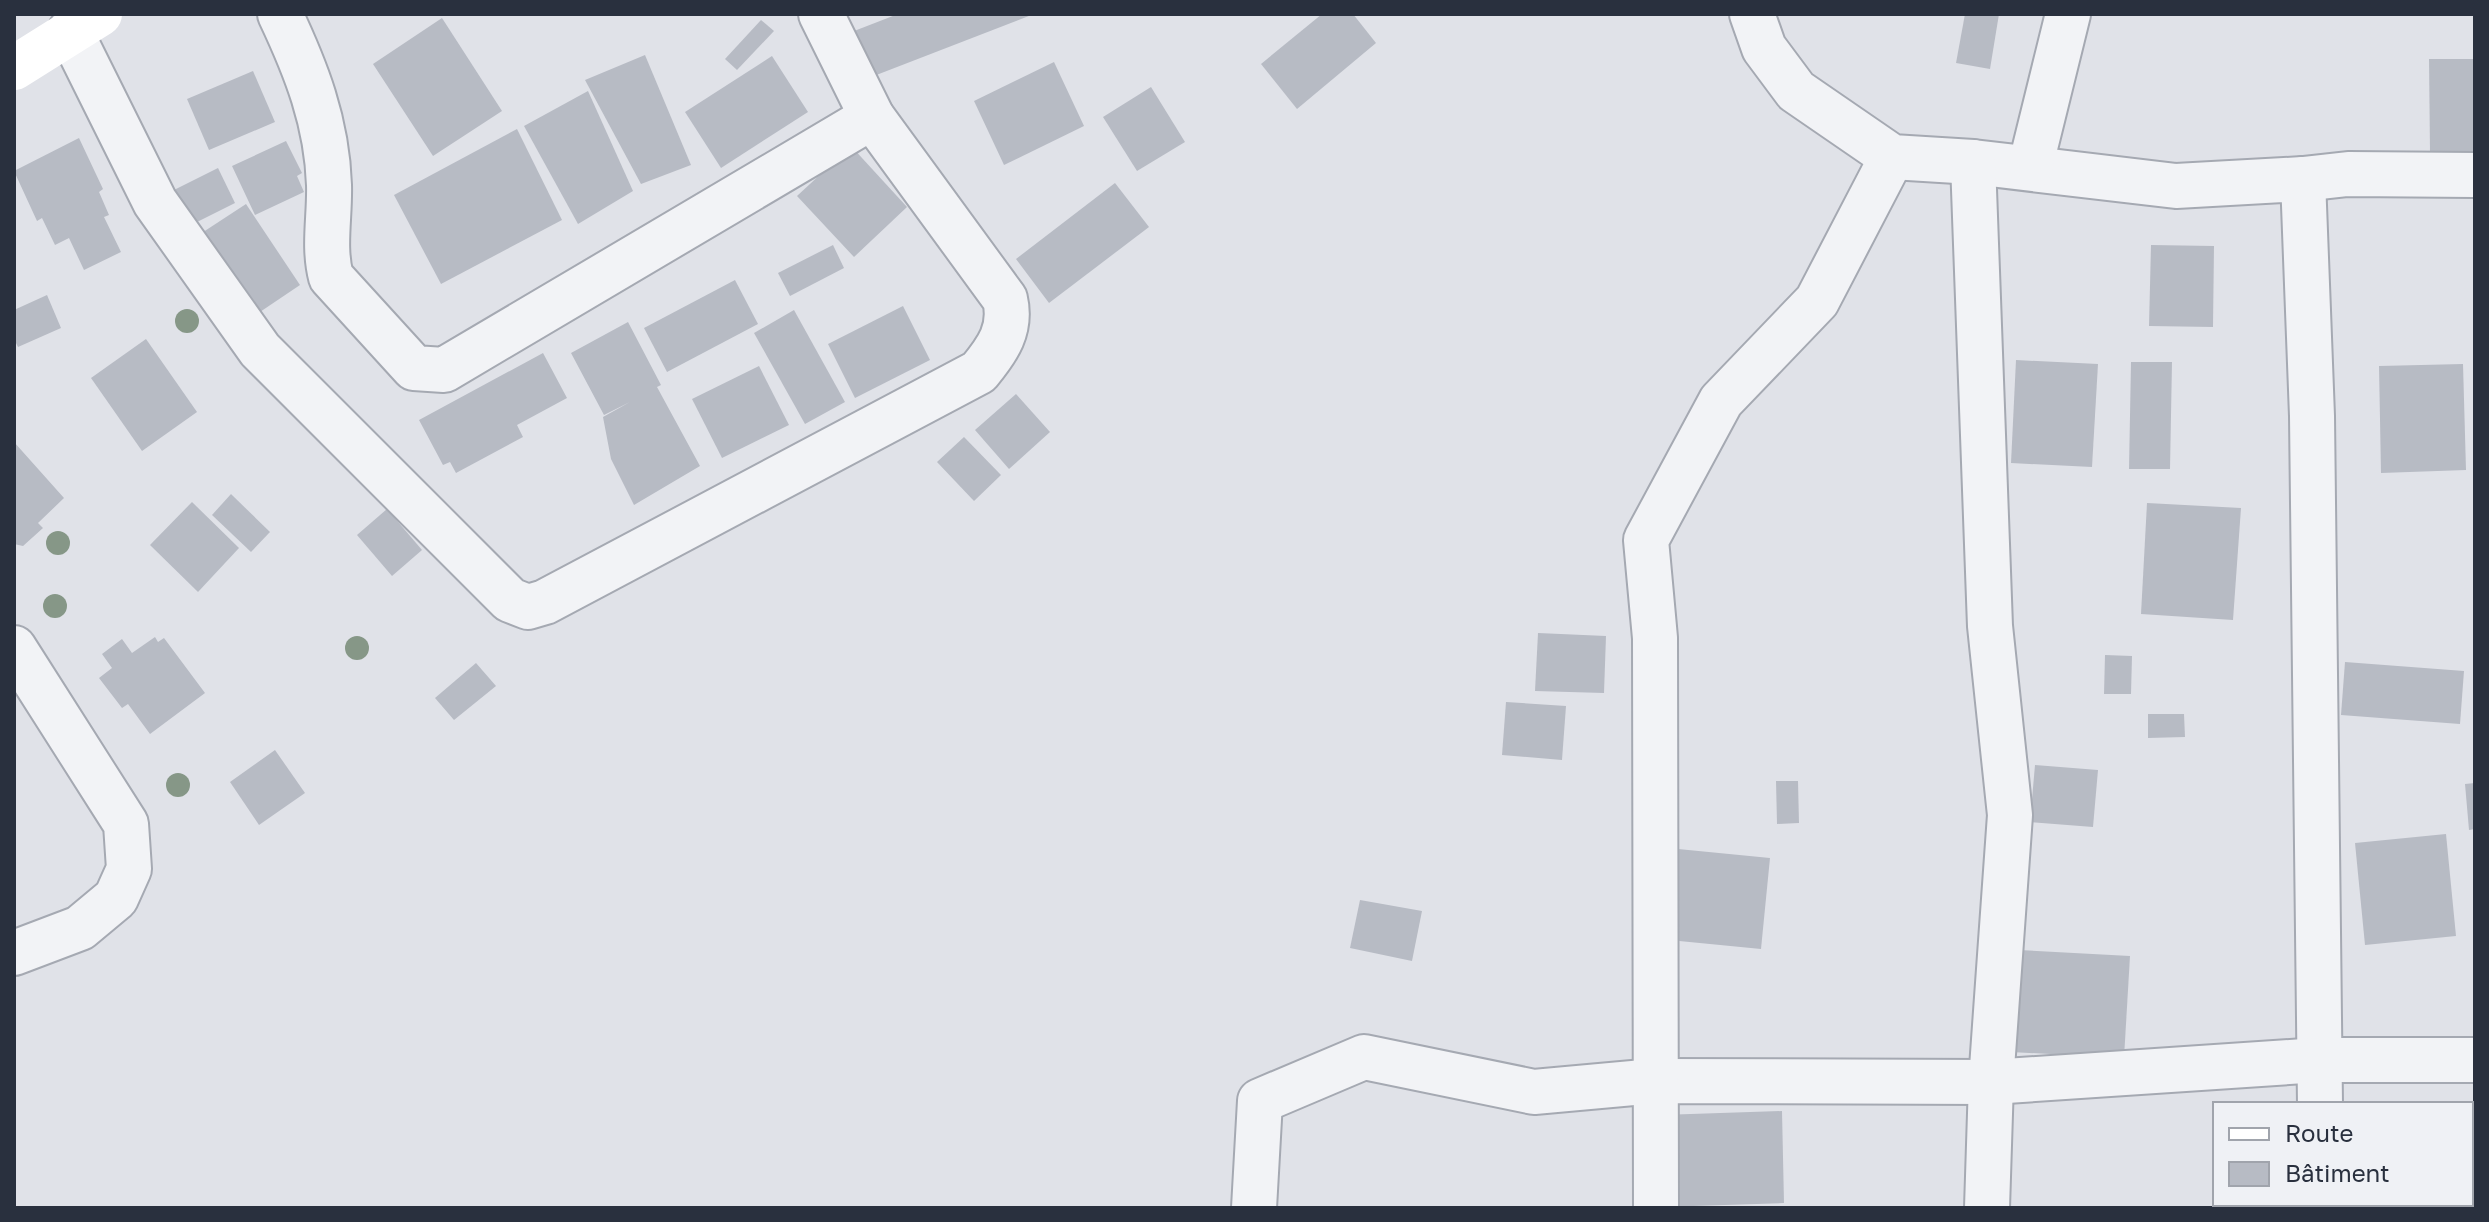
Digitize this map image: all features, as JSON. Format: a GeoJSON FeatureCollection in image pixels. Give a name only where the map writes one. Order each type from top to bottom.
{"type":"FeatureCollection","features":[{"type":"Feature","properties":{"kind":"main road"},"geometry":{"type":"LineString","coordinates":[[14,68],[85,22]]}},
{"type":"Feature","properties":{"kind":"street"},"geometry":{"type":"LineString","coordinates":[[280,14],[311,79],[325,140],[329,184],[326,259],[331,277],[414,368],[444,370],[872,117]]}},
{"type":"Feature","properties":{"kind":"street"},"geometry":{"type":"LineString","coordinates":[[85,22],[155,202],[240,324],[260,350],[510,600],[528,607],[545,602],[979,372],[1001,344],[1008,313],[997,284],[872,117],[821,14]]}},
{"type":"Feature","properties":{"kind":"street"},"geometry":{"type":"LineString","coordinates":[[1752,14],[1764,48],[1796,91],[1892,157],[1973,162],[2176,186],[2348,174],[2475,175]]}},
{"type":"Feature","properties":{"kind":"street"},"geometry":{"type":"LineString","coordinates":[[2030,168],[2068,14]]}},
{"type":"Feature","properties":{"kind":"street"},"geometry":{"type":"LineString","coordinates":[[1656,1208],[1655,638],[1646,540],[1721,401],[1817,301],[1892,157]]}},
{"type":"Feature","properties":{"kind":"street"},"geometry":{"type":"LineString","coordinates":[[1973,162],[1990,626],[2010,815],[1991,1082],[1987,1208]]}},
{"type":"Feature","properties":{"kind":"street"},"geometry":{"type":"LineString","coordinates":[[2303,179],[2312,416],[2320,1102]]}},
{"type":"Feature","properties":{"kind":"street"},"geometry":{"type":"LineString","coordinates":[[14,648],[126,824],[129,869],[116,898],[80,928],[14,953]]}},
{"type":"Feature","properties":{"kind":"street"},"geometry":{"type":"LineString","coordinates":[[1254,1208],[1260,1101],[1364,1057],[1534,1092],[1655,1081],[1991,1082],[2319,1060],[2475,1060]]}},
{"type":"Feature","properties":{"kind":"building"},"geometry":{"type":"Polygon","coordinates":[[[898,14],[1034,14],[866,79],[849,33],[898,14]]]}},
{"type":"Feature","properties":{"kind":"building"},"geometry":{"type":"Polygon","coordinates":[[[1322,14],[1353,14],[1376,43],[1297,109],[1261,64],[1322,14]]]}},
{"type":"Feature","properties":{"kind":"building"},"geometry":{"type":"Polygon","coordinates":[[[1965,14],[1999,14],[1990,69],[1956,63],[1965,14]]]}},
{"type":"Feature","properties":{"kind":"building"},"geometry":{"type":"Polygon","coordinates":[[[442,18],[502,111],[433,156],[373,64],[442,18]]]}},
{"type":"Feature","properties":{"kind":"building"},"geometry":{"type":"Polygon","coordinates":[[[761,20],[774,31],[737,70],[725,59],[761,20]]]}},
{"type":"Feature","properties":{"kind":"building"},"geometry":{"type":"Polygon","coordinates":[[[645,55],[691,165],[641,184],[585,80],[645,55]]]}},
{"type":"Feature","properties":{"kind":"building"},"geometry":{"type":"Polygon","coordinates":[[[772,56],[808,112],[721,168],[685,112],[772,56]]]}},
{"type":"Feature","properties":{"kind":"building"},"geometry":{"type":"Polygon","coordinates":[[[2429,59],[2475,59],[2475,152],[2430,153],[2429,59]]]}},
{"type":"Feature","properties":{"kind":"building"},"geometry":{"type":"Polygon","coordinates":[[[1054,62],[1084,126],[1004,165],[974,101],[1054,62]]]}},
{"type":"Feature","properties":{"kind":"building"},"geometry":{"type":"Polygon","coordinates":[[[253,71],[275,122],[209,150],[187,99],[253,71]]]}},
{"type":"Feature","properties":{"kind":"building"},"geometry":{"type":"Polygon","coordinates":[[[1151,87],[1185,142],[1137,171],[1103,117],[1151,87]]]}},
{"type":"Feature","properties":{"kind":"building"},"geometry":{"type":"Polygon","coordinates":[[[588,91],[633,191],[578,224],[524,126],[588,91]]]}},
{"type":"Feature","properties":{"kind":"building"},"geometry":{"type":"Polygon","coordinates":[[[517,129],[562,220],[441,284],[394,195],[517,129]]]}},
{"type":"Feature","properties":{"kind":"building"},"geometry":{"type":"Polygon","coordinates":[[[79,138],[103,189],[99,192],[109,215],[104,217],[121,252],[84,270],[69,238],[55,245],[42,218],[37,221],[14,171],[79,138]]]}},
{"type":"Feature","properties":{"kind":"building"},"geometry":{"type":"Polygon","coordinates":[[[286,141],[302,173],[297,176],[304,192],[255,215],[232,166],[286,141]]]}},
{"type":"Feature","properties":{"kind":"building"},"geometry":{"type":"Polygon","coordinates":[[[851,146],[907,207],[854,257],[797,196],[851,146]]]}},
{"type":"Feature","properties":{"kind":"building"},"geometry":{"type":"Polygon","coordinates":[[[218,168],[235,203],[189,226],[172,191],[218,168]]]}},
{"type":"Feature","properties":{"kind":"building"},"geometry":{"type":"Polygon","coordinates":[[[1115,183],[1149,227],[1049,303],[1016,259],[1115,183]]]}},
{"type":"Feature","properties":{"kind":"building"},"geometry":{"type":"Polygon","coordinates":[[[246,204],[300,285],[245,322],[191,240],[246,204]]]}},
{"type":"Feature","properties":{"kind":"building"},"geometry":{"type":"Polygon","coordinates":[[[833,245],[844,268],[790,296],[778,273],[833,245]]]}},
{"type":"Feature","properties":{"kind":"building"},"geometry":{"type":"Polygon","coordinates":[[[2151,245],[2214,246],[2213,327],[2149,326],[2151,245]]]}},
{"type":"Feature","properties":{"kind":"building"},"geometry":{"type":"Polygon","coordinates":[[[735,280],[758,324],[667,372],[644,328],[735,280]]]}},
{"type":"Feature","properties":{"kind":"building"},"geometry":{"type":"Polygon","coordinates":[[[47,295],[61,328],[18,347],[14,339],[14,310],[47,295]]]}},
{"type":"Feature","properties":{"kind":"building"},"geometry":{"type":"Polygon","coordinates":[[[903,306],[930,360],[855,398],[828,344],[903,306]]]}},
{"type":"Feature","properties":{"kind":"building"},"geometry":{"type":"Polygon","coordinates":[[[794,310],[845,402],[805,424],[754,333],[794,310]]]}},
{"type":"Feature","properties":{"kind":"building"},"geometry":{"type":"Polygon","coordinates":[[[628,322],[661,385],[657,387],[700,466],[634,505],[611,459],[603,417],[630,402],[604,415],[571,353],[628,322]]]}},
{"type":"Feature","properties":{"kind":"building"},"geometry":{"type":"Polygon","coordinates":[[[146,339],[197,412],[142,451],[91,378],[146,339]]]}},
{"type":"Feature","properties":{"kind":"building"},"geometry":{"type":"Polygon","coordinates":[[[543,353],[567,398],[517,425],[523,437],[456,473],[450,462],[443,465],[419,420],[543,353]]]}},
{"type":"Feature","properties":{"kind":"building"},"geometry":{"type":"Polygon","coordinates":[[[2016,360],[2098,364],[2092,467],[2011,463],[2016,360]]]}},
{"type":"Feature","properties":{"kind":"building"},"geometry":{"type":"Polygon","coordinates":[[[2131,362],[2172,362],[2170,469],[2129,469],[2131,362]]]}},
{"type":"Feature","properties":{"kind":"building"},"geometry":{"type":"Polygon","coordinates":[[[2463,364],[2466,470],[2381,473],[2379,366],[2463,364]]]}},
{"type":"Feature","properties":{"kind":"building"},"geometry":{"type":"Polygon","coordinates":[[[759,366],[789,425],[722,458],[692,399],[759,366]]]}},
{"type":"Feature","properties":{"kind":"building"},"geometry":{"type":"Polygon","coordinates":[[[1016,394],[1050,432],[1009,469],[975,430],[1016,394]]]}},
{"type":"Feature","properties":{"kind":"building"},"geometry":{"type":"Polygon","coordinates":[[[964,437],[1001,475],[974,501],[937,462],[964,437]]]}},
{"type":"Feature","properties":{"kind":"building"},"geometry":{"type":"Polygon","coordinates":[[[14,442],[64,498],[38,523],[43,528],[23,546],[14,544],[14,442]]]}},
{"type":"Feature","properties":{"kind":"building"},"geometry":{"type":"Polygon","coordinates":[[[231,494],[270,532],[251,552],[212,515],[231,494]]]}},
{"type":"Feature","properties":{"kind":"building"},"geometry":{"type":"Polygon","coordinates":[[[192,502],[239,548],[198,592],[150,545],[192,502]]]}},
{"type":"Feature","properties":{"kind":"building"},"geometry":{"type":"Polygon","coordinates":[[[2147,503],[2241,508],[2233,620],[2141,614],[2147,503]]]}},
{"type":"Feature","properties":{"kind":"building"},"geometry":{"type":"Polygon","coordinates":[[[387,509],[422,550],[392,576],[357,535],[387,509]]]}},
{"type":"Feature","properties":{"kind":"building"},"geometry":{"type":"Polygon","coordinates":[[[1538,633],[1606,636],[1604,693],[1535,691],[1538,633]]]}},
{"type":"Feature","properties":{"kind":"building"},"geometry":{"type":"Polygon","coordinates":[[[155,637],[158,642],[164,638],[205,693],[150,734],[128,704],[122,708],[99,678],[112,668],[102,654],[122,639],[132,653],[155,637]]]}},
{"type":"Feature","properties":{"kind":"building"},"geometry":{"type":"Polygon","coordinates":[[[2105,655],[2132,656],[2131,694],[2104,694],[2105,655]]]}},
{"type":"Feature","properties":{"kind":"building"},"geometry":{"type":"Polygon","coordinates":[[[2345,662],[2464,671],[2460,724],[2341,715],[2345,662]]]}},
{"type":"Feature","properties":{"kind":"building"},"geometry":{"type":"Polygon","coordinates":[[[476,663],[496,686],[454,720],[435,698],[476,663]]]}},
{"type":"Feature","properties":{"kind":"building"},"geometry":{"type":"Polygon","coordinates":[[[1506,702],[1566,706],[1562,760],[1502,755],[1506,702]]]}},
{"type":"Feature","properties":{"kind":"building"},"geometry":{"type":"Polygon","coordinates":[[[2148,714],[2184,714],[2185,737],[2148,738],[2148,714]]]}},
{"type":"Feature","properties":{"kind":"building"},"geometry":{"type":"Polygon","coordinates":[[[275,750],[305,793],[259,825],[230,782],[275,750]]]}},
{"type":"Feature","properties":{"kind":"building"},"geometry":{"type":"Polygon","coordinates":[[[2035,765],[2098,770],[2093,827],[2030,822],[2035,765]]]}},
{"type":"Feature","properties":{"kind":"building"},"geometry":{"type":"Polygon","coordinates":[[[1776,781],[1798,781],[1799,823],[1777,824],[1776,781]]]}},
{"type":"Feature","properties":{"kind":"building"},"geometry":{"type":"Polygon","coordinates":[[[2475,783],[2475,829],[2469,830],[2465,784],[2475,783]]]}},
{"type":"Feature","properties":{"kind":"building"},"geometry":{"type":"Polygon","coordinates":[[[2446,834],[2456,936],[2365,945],[2355,843],[2446,834]]]}},
{"type":"Feature","properties":{"kind":"building"},"geometry":{"type":"Polygon","coordinates":[[[1678,849],[1770,858],[1761,949],[1669,940],[1678,849]]]}},
{"type":"Feature","properties":{"kind":"building"},"geometry":{"type":"Polygon","coordinates":[[[1360,900],[1422,911],[1412,961],[1350,948],[1360,900]]]}},
{"type":"Feature","properties":{"kind":"building"},"geometry":{"type":"Polygon","coordinates":[[[1999,949],[2130,956],[2124,1058],[1992,1051],[1999,949]]]}},
{"type":"Feature","properties":{"kind":"building"},"geometry":{"type":"Polygon","coordinates":[[[1782,1111],[1784,1203],[1662,1207],[1661,1115],[1782,1111]]]}},
{"type":"Feature","properties":{"kind":"building"},"geometry":{"type":"Polygon","coordinates":[[[2442,1206],[2442,1208],[2361,1208],[2442,1206]]]}}]}
